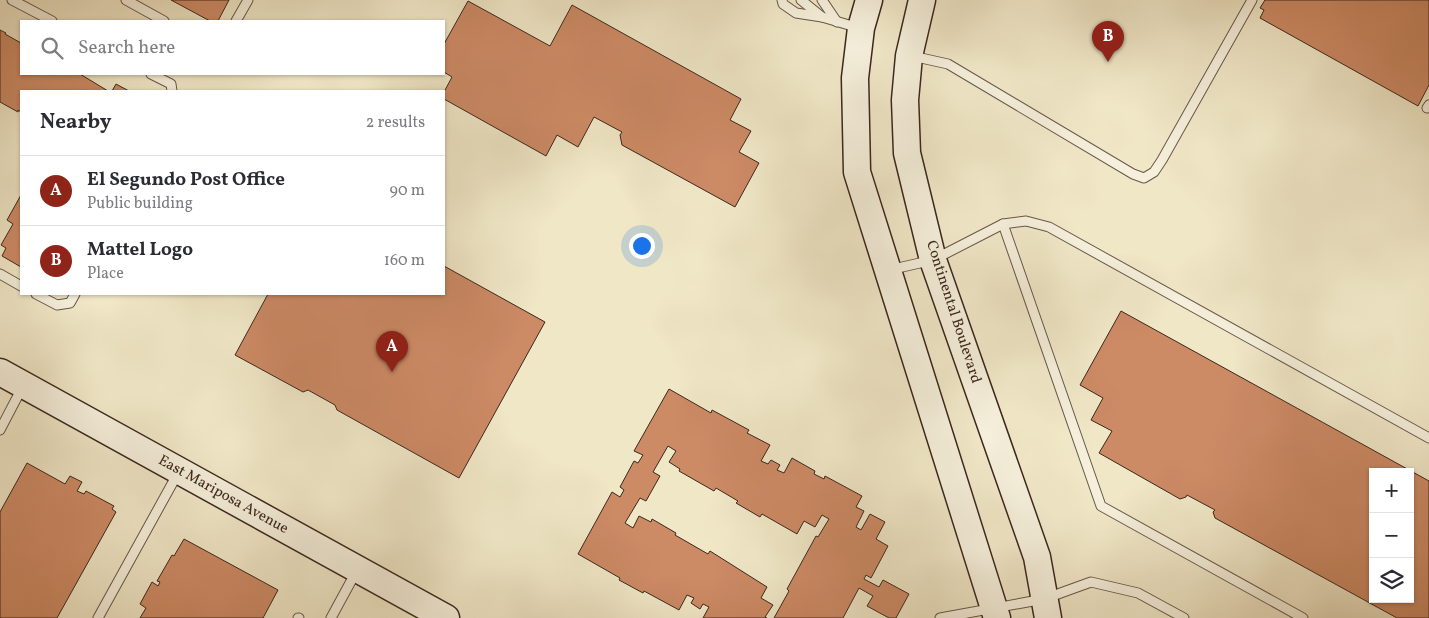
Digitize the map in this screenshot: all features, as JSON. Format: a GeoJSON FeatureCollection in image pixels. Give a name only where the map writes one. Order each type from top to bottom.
{"type":"FeatureCollection","features":[{"type":"Feature","properties":{"kind":"street"},"geometry":{"type":"LineString","coordinates":[[869,0],[849,25],[855,78],[857,172],[995,613]]}},
{"type":"Feature","properties":{"kind":"street","name":"Continental Boulevard"},"geometry":{"type":"LineString","coordinates":[[922,0],[909,56],[905,100],[907,153],[933,260],[1037,557],[1046,609]]}},
{"type":"Feature","properties":{"kind":"street","name":"East Mariposa Avenue"},"geometry":{"type":"LineString","coordinates":[[0,372],[358,569],[431,614]]}},
{"type":"Feature","properties":{"kind":"lane"},"geometry":{"type":"LineString","coordinates":[[12,0],[50,20]]}},
{"type":"Feature","properties":{"kind":"lane"},"geometry":{"type":"LineString","coordinates":[[126,0],[162,20]]}},
{"type":"Feature","properties":{"kind":"lane"},"geometry":{"type":"LineString","coordinates":[[237,20],[248,0]]}},
{"type":"Feature","properties":{"kind":"lane"},"geometry":{"type":"LineString","coordinates":[[782,0],[783,4],[796,13],[849,25]]}},
{"type":"Feature","properties":{"kind":"lane"},"geometry":{"type":"LineString","coordinates":[[801,0],[822,18]]}},
{"type":"Feature","properties":{"kind":"lane"},"geometry":{"type":"LineString","coordinates":[[822,0],[849,25]]}},
{"type":"Feature","properties":{"kind":"lane"},"geometry":{"type":"LineString","coordinates":[[909,56],[948,64],[1132,174],[1144,178],[1154,172],[1162,160],[1252,0]]}},
{"type":"Feature","properties":{"kind":"lane"},"geometry":{"type":"LineString","coordinates":[[153,75],[171,84],[172,90]]}},
{"type":"Feature","properties":{"kind":"lane"},"geometry":{"type":"LineString","coordinates":[[888,270],[933,260],[1003,224],[1026,222],[1049,227],[1429,438]]}},
{"type":"Feature","properties":{"kind":"lane"},"geometry":{"type":"LineString","coordinates":[[1003,224],[1101,506],[1303,618]]}},
{"type":"Feature","properties":{"kind":"lane"},"geometry":{"type":"LineString","coordinates":[[0,274],[20,285]]}},
{"type":"Feature","properties":{"kind":"lane"},"geometry":{"type":"LineString","coordinates":[[38,295],[57,305],[70,303],[74,295]]}},
{"type":"Feature","properties":{"kind":"lane"},"geometry":{"type":"LineString","coordinates":[[0,430],[24,385]]}},
{"type":"Feature","properties":{"kind":"lane"},"geometry":{"type":"LineString","coordinates":[[98,618],[179,470]]}},
{"type":"Feature","properties":{"kind":"lane"},"geometry":{"type":"LineString","coordinates":[[331,618],[358,569]]}},
{"type":"Feature","properties":{"kind":"lane"},"geometry":{"type":"LineString","coordinates":[[940,618],[1046,609],[1091,582],[1138,593],[1184,618]]}},
{"type":"Feature","properties":{"kind":"building"},"geometry":{"type":"Polygon","coordinates":[[[171,0],[229,0],[219,20],[208,20],[171,0]]]}},
{"type":"Feature","properties":{"kind":"building"},"geometry":{"type":"Polygon","coordinates":[[[1265,0],[1429,0],[1429,85],[1418,106],[1260,18],[1264,10],[1260,8],[1265,0]]]}},
{"type":"Feature","properties":{"kind":"building"},"geometry":{"type":"Polygon","coordinates":[[[468,1],[550,46],[572,5],[741,99],[730,120],[751,131],[739,152],[759,163],[735,207],[622,145],[620,135],[622,132],[594,117],[578,147],[557,135],[546,156],[445,100],[445,90],[452,77],[445,73],[445,42],[468,1]]]}},
{"type":"Feature","properties":{"kind":"building"},"geometry":{"type":"Polygon","coordinates":[[[0,30],[20,42],[20,75],[82,75],[106,90],[20,90],[20,111],[18,110],[18,112],[0,102],[0,30]]]}},
{"type":"Feature","properties":{"kind":"building"},"geometry":{"type":"Polygon","coordinates":[[[116,84],[127,90],[113,90],[116,84]]]}},
{"type":"Feature","properties":{"kind":"building"},"geometry":{"type":"Polygon","coordinates":[[[20,197],[20,266],[2,256],[6,248],[1,245],[13,224],[7,220],[20,197]]]}},
{"type":"Feature","properties":{"kind":"building"},"geometry":{"type":"Polygon","coordinates":[[[445,267],[545,322],[459,478],[337,410],[335,405],[308,390],[303,392],[235,355],[267,295],[445,295],[445,267]]]}},
{"type":"Feature","properties":{"kind":"building"},"geometry":{"type":"Polygon","coordinates":[[[1121,311],[1405,468],[1369,468],[1369,603],[1215,518],[1213,512],[1215,510],[1187,495],[1180,499],[1099,453],[1112,431],[1091,420],[1103,398],[1080,385],[1121,311]]]}},
{"type":"Feature","properties":{"kind":"building"},"geometry":{"type":"Polygon","coordinates":[[[669,389],[711,413],[712,410],[749,430],[747,433],[770,445],[761,461],[768,464],[771,460],[780,465],[777,470],[784,473],[792,458],[815,471],[814,474],[824,479],[825,476],[862,496],[856,507],[864,511],[856,527],[861,530],[870,514],[885,522],[876,539],[888,546],[871,578],[866,575],[864,579],[879,587],[883,580],[909,594],[896,618],[889,618],[867,606],[873,596],[859,588],[843,618],[774,618],[789,591],[787,589],[816,536],[818,537],[829,519],[822,515],[815,527],[804,521],[797,534],[762,514],[760,517],[736,503],[738,501],[716,488],[714,491],[679,471],[680,469],[669,462],[676,451],[668,446],[653,472],[660,476],[646,501],[640,498],[625,523],[633,528],[639,516],[651,522],[652,519],[676,533],[675,535],[708,554],[710,551],[767,587],[761,598],[773,605],[765,617],[767,618],[703,618],[709,607],[703,604],[700,609],[691,603],[694,598],[687,595],[679,610],[619,580],[620,578],[578,554],[612,492],[620,497],[624,490],[620,487],[634,461],[638,463],[643,455],[634,451],[669,389]]]}},
{"type":"Feature","properties":{"kind":"building"},"geometry":{"type":"Polygon","coordinates":[[[27,463],[65,484],[70,476],[82,482],[77,491],[84,494],[86,491],[114,506],[112,509],[116,512],[57,618],[0,618],[0,512],[27,463]]]}},
{"type":"Feature","properties":{"kind":"building"},"geometry":{"type":"Polygon","coordinates":[[[1414,473],[1429,481],[1429,618],[1397,618],[1370,603],[1414,603],[1414,473]]]}},
{"type":"Feature","properties":{"kind":"building"},"geometry":{"type":"Polygon","coordinates":[[[184,539],[278,590],[263,618],[140,618],[146,608],[140,604],[152,582],[158,586],[160,582],[157,581],[184,539]]]}},
{"type":"Feature","properties":{"kind":"place","name":"Mattel Logo"},"geometry":{"type":"Point","coordinates":[1108,62]}},
{"type":"Feature","properties":{"kind":"place","name":"El Segundo Post Office"},"geometry":{"type":"Point","coordinates":[392,372]}}]}
